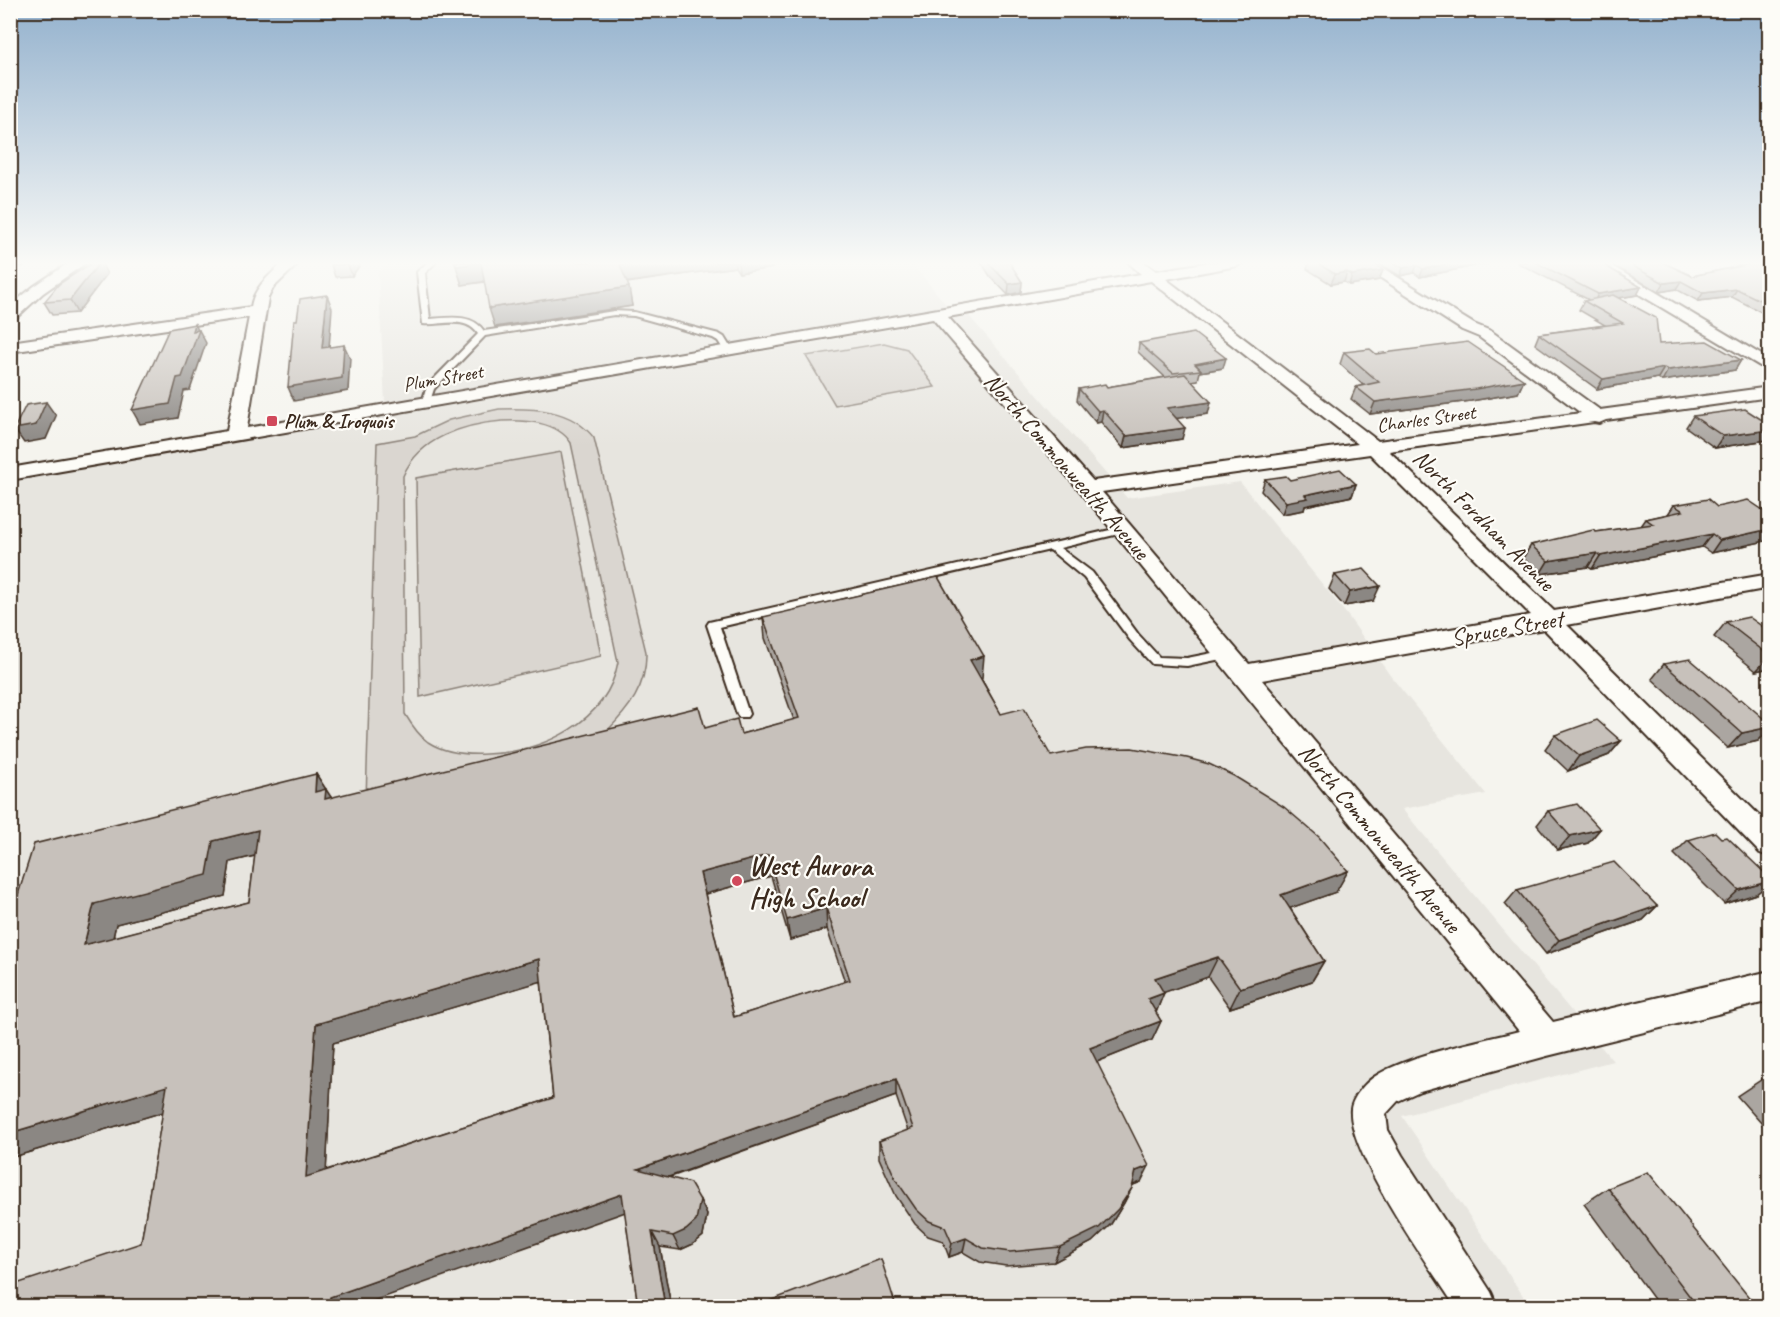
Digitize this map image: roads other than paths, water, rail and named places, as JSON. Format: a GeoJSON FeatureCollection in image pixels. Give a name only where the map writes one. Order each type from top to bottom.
{"type":"FeatureCollection","features":[{"type":"Feature","properties":{"kind":"street"},"geometry":{"type":"LineString","coordinates":[[10,347],[172,323]]}},
{"type":"Feature","properties":{"kind":"street"},"geometry":{"type":"LineString","coordinates":[[236,435],[255,323]]}},
{"type":"Feature","properties":{"kind":"street","name":"Plum Street"},"geometry":{"type":"LineString","coordinates":[[10,474],[882,323]]}},
{"type":"Feature","properties":{"kind":"street","name":"North Commonwealth Avenue"},"geometry":{"type":"LineString","coordinates":[[945,323],[1088,488],[1547,1040]]}},
{"type":"Feature","properties":{"kind":"street","name":"North Fordham Avenue"},"geometry":{"type":"LineString","coordinates":[[1214,323],[1375,448],[1550,621],[1770,845]]}},
{"type":"Feature","properties":{"kind":"street"},"geometry":{"type":"LineString","coordinates":[[1462,323],[1485,334],[1599,418]]}},
{"type":"Feature","properties":{"kind":"street"},"geometry":{"type":"LineString","coordinates":[[1698,323],[1770,367]]}},
{"type":"Feature","properties":{"kind":"street","name":"Charles Street"},"geometry":{"type":"LineString","coordinates":[[1088,488],[1599,418],[1770,392]]}},
{"type":"Feature","properties":{"kind":"street","name":"Spruce Street"},"geometry":{"type":"LineString","coordinates":[[1244,674],[1770,581]]}},
{"type":"Feature","properties":{"kind":"street"},"geometry":{"type":"LineString","coordinates":[[1477,1306],[1389,1168],[1371,1134],[1368,1108],[1386,1089],[1418,1075],[1547,1040],[1770,986]]}},
{"type":"Feature","properties":{"kind":"lane"},"geometry":{"type":"LineString","coordinates":[[474,323],[479,327],[482,334]]}},
{"type":"Feature","properties":{"kind":"lane"},"geometry":{"type":"LineString","coordinates":[[426,402],[430,388],[482,334],[544,323]]}},
{"type":"Feature","properties":{"kind":"lane"},"geometry":{"type":"LineString","coordinates":[[664,323],[716,336],[729,350]]}},
{"type":"Feature","properties":{"kind":"lane"},"geometry":{"type":"LineString","coordinates":[[743,714],[713,625],[1123,530]]}},
{"type":"Feature","properties":{"kind":"lane"},"geometry":{"type":"LineString","coordinates":[[1052,547],[1088,575],[1134,637],[1156,662],[1187,662],[1227,654]]}},
{"type":"Feature","properties":{"kind":"place","name":"Plum & Iroquois"},"geometry":{"type":"Point","coordinates":[272,421]}},
{"type":"Feature","properties":{"kind":"place","name":"West Aurora High School"},"geometry":{"type":"Point","coordinates":[737,881]}}]}
